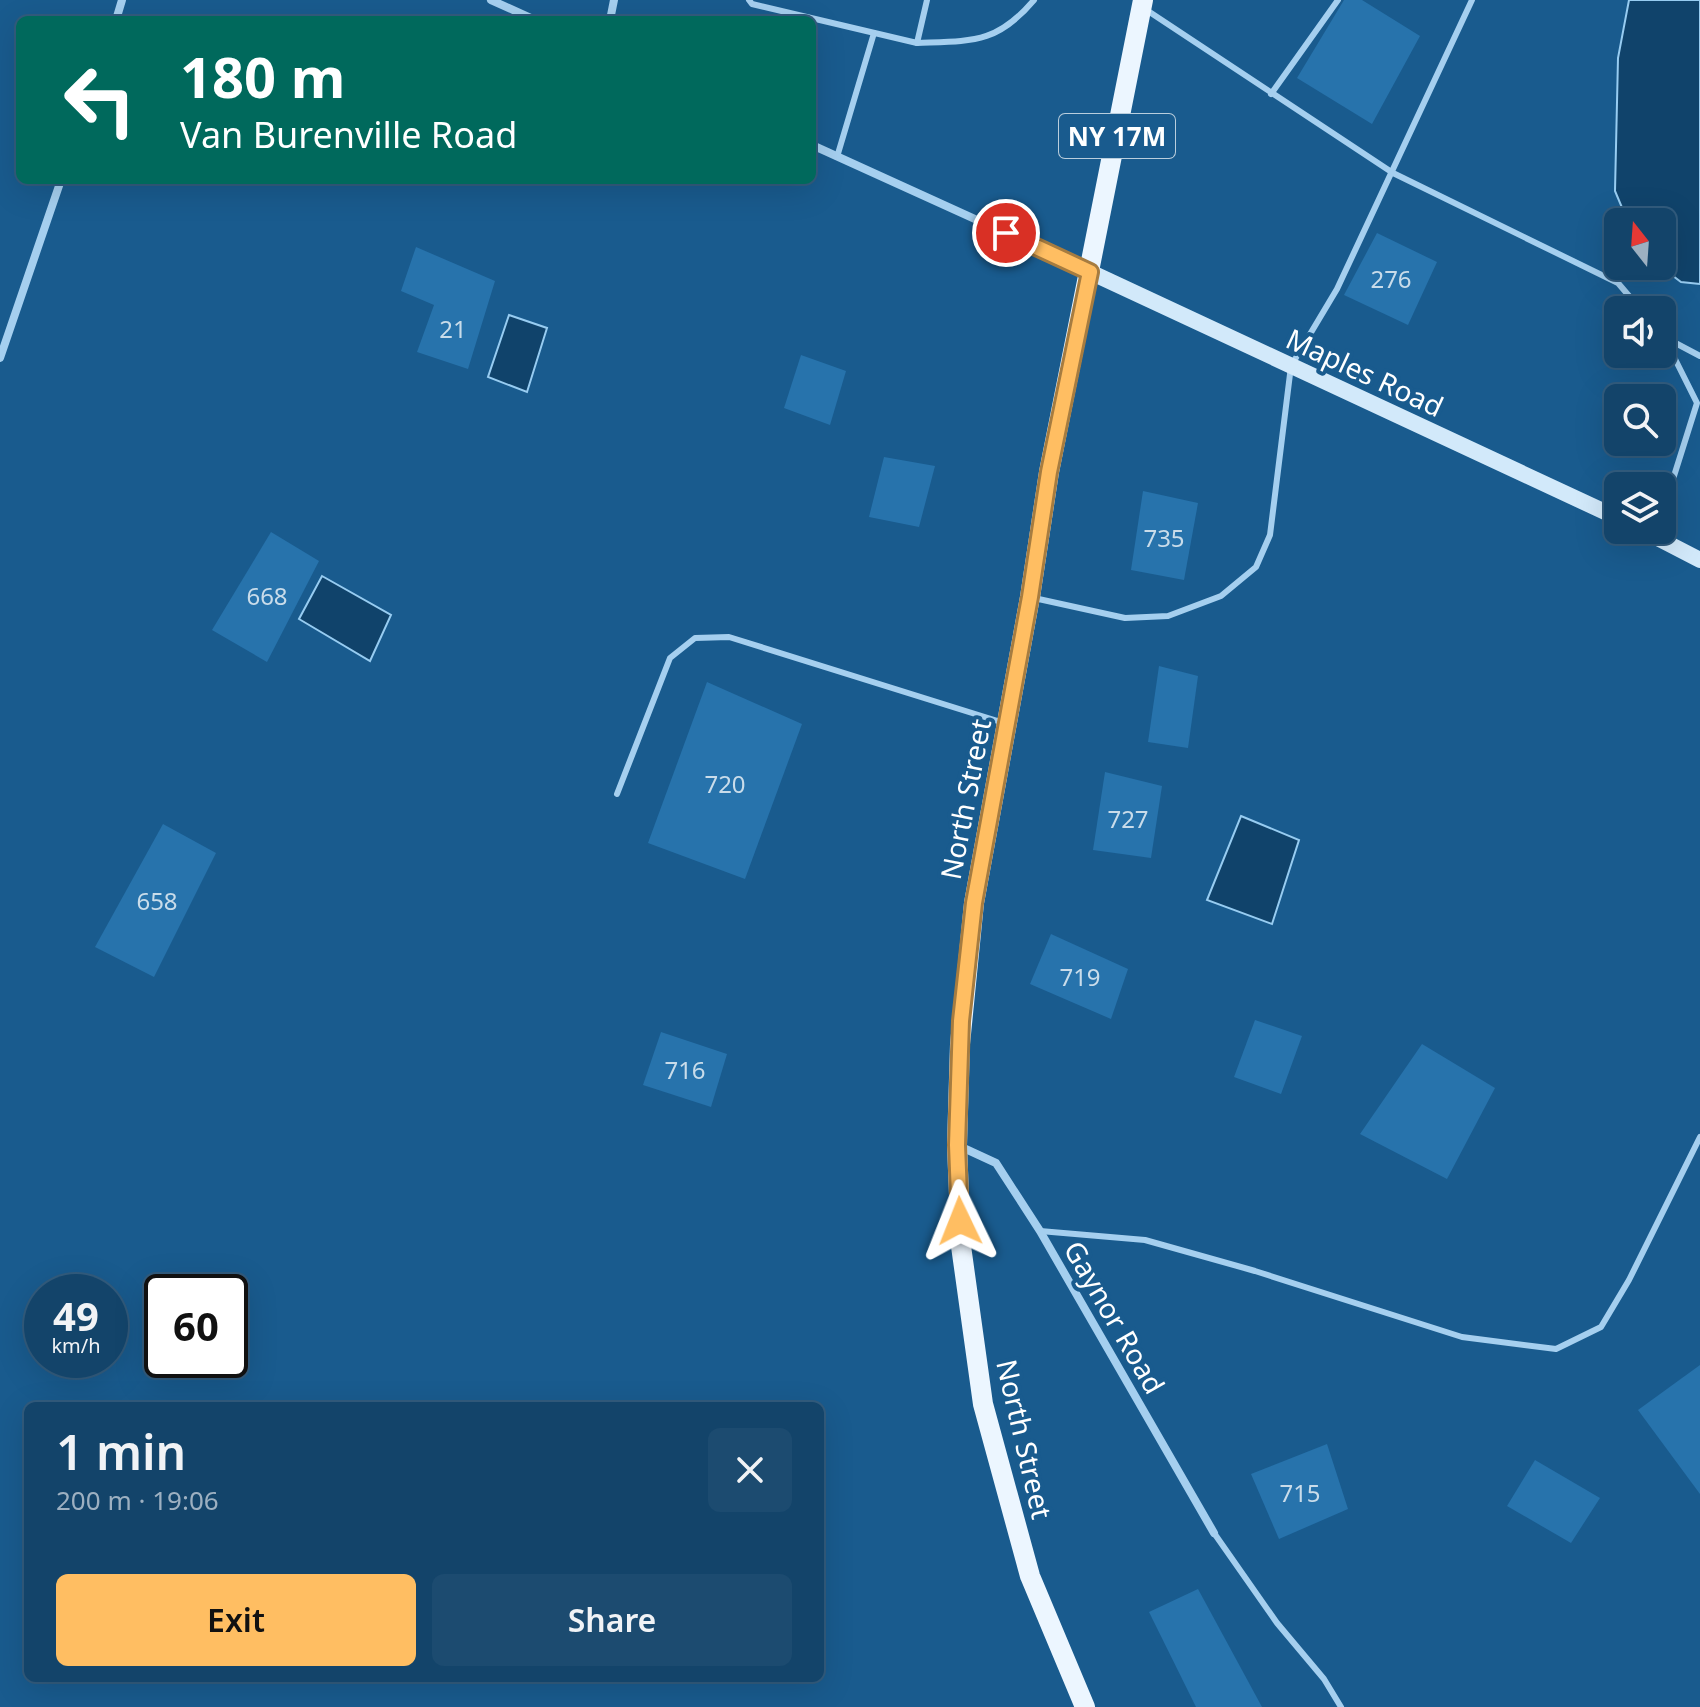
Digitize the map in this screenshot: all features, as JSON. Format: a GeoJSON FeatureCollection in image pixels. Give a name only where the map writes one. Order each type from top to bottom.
{"type":"FeatureCollection","features":[{"type":"Feature","properties":{"kind":"main road","name":"NY 17M"},"geometry":{"type":"LineString","coordinates":[[1090,272],[1142,4]]}},
{"type":"Feature","properties":{"kind":"main road","name":"North Street"},"geometry":{"type":"LineString","coordinates":[[1085,1707],[1030,1576],[983,1404],[961,1246],[957,1145],[961,1021],[974,903],[1030,597],[1049,472],[1090,272]]}},
{"type":"Feature","properties":{"kind":"street"},"geometry":{"type":"LineString","coordinates":[[491,0],[526,16]]}},
{"type":"Feature","properties":{"kind":"street"},"geometry":{"type":"LineString","coordinates":[[816,147],[1090,272]]}},
{"type":"Feature","properties":{"kind":"street"},"geometry":{"type":"LineString","coordinates":[[0,358],[60,184]]}},
{"type":"Feature","properties":{"kind":"street","name":"Maples Road"},"geometry":{"type":"LineString","coordinates":[[1090,272],[1604,511]]}},
{"type":"Feature","properties":{"kind":"street"},"geometry":{"type":"LineString","coordinates":[[1672,544],[1700,560]]}},
{"type":"Feature","properties":{"kind":"street","name":"Gaynor Road"},"geometry":{"type":"LineString","coordinates":[[957,1145],[996,1163],[1040,1231],[1214,1533]]}},
{"type":"Feature","properties":{"kind":"lane"},"geometry":{"type":"LineString","coordinates":[[749,0],[752,4],[802,16]]}},
{"type":"Feature","properties":{"kind":"lane"},"geometry":{"type":"LineString","coordinates":[[917,43],[927,0]]}},
{"type":"Feature","properties":{"kind":"lane"},"geometry":{"type":"LineString","coordinates":[[816,19],[917,43],[972,41],[1014,24],[1034,0]]}},
{"type":"Feature","properties":{"kind":"lane"},"geometry":{"type":"LineString","coordinates":[[1271,94],[1338,0]]}},
{"type":"Feature","properties":{"kind":"lane"},"geometry":{"type":"LineString","coordinates":[[1030,597],[1125,618],[1168,616],[1221,596],[1256,567],[1270,535],[1291,366],[1337,289],[1472,0]]}},
{"type":"Feature","properties":{"kind":"lane"},"geometry":{"type":"LineString","coordinates":[[1142,4],[1271,94],[1393,173],[1618,283],[1629,296]]}},
{"type":"Feature","properties":{"kind":"lane"},"geometry":{"type":"LineString","coordinates":[[837,157],[874,33]]}},
{"type":"Feature","properties":{"kind":"lane"},"geometry":{"type":"LineString","coordinates":[[1676,343],[1700,356]]}},
{"type":"Feature","properties":{"kind":"lane"},"geometry":{"type":"LineString","coordinates":[[1675,472],[1697,403],[1676,360]]}},
{"type":"Feature","properties":{"kind":"lane"},"geometry":{"type":"LineString","coordinates":[[617,794],[670,658],[695,638],[729,637],[1007,724]]}},
{"type":"Feature","properties":{"kind":"lane"},"geometry":{"type":"LineString","coordinates":[[1040,1231],[1145,1240],[1255,1271],[1462,1337],[1556,1349],[1601,1327],[1629,1280],[1700,1137]]}},
{"type":"Feature","properties":{"kind":"lane"},"geometry":{"type":"LineString","coordinates":[[1214,1533],[1277,1623],[1324,1679],[1341,1707]]}},
{"type":"Feature","properties":{"kind":"water"},"geometry":{"type":"Polygon","coordinates":[[[1629,0],[1700,0],[1700,284],[1681,282],[1676,278],[1676,208],[1622,208],[1615,191],[1618,58],[1629,0]]]}},
{"type":"Feature","properties":{"kind":"water"},"geometry":{"type":"Polygon","coordinates":[[[509,315],[547,328],[527,392],[488,377],[509,315]]]}},
{"type":"Feature","properties":{"kind":"water"},"geometry":{"type":"Polygon","coordinates":[[[322,576],[391,615],[370,661],[299,619],[322,576]]]}},
{"type":"Feature","properties":{"kind":"water"},"geometry":{"type":"Polygon","coordinates":[[[1241,816],[1299,840],[1272,924],[1207,900],[1241,816]]]}},
{"type":"Feature","properties":{"kind":"building"},"geometry":{"type":"Polygon","coordinates":[[[1344,0],[1362,0],[1420,36],[1372,124],[1297,78],[1344,0]]]}},
{"type":"Feature","properties":{"kind":"building"},"geometry":{"type":"Polygon","coordinates":[[[1377,233],[1437,262],[1408,325],[1344,295],[1377,233]]]}},
{"type":"Feature","properties":{"kind":"building"},"geometry":{"type":"Polygon","coordinates":[[[416,247],[495,281],[468,369],[417,352],[434,305],[401,291],[416,247]]]}},
{"type":"Feature","properties":{"kind":"building"},"geometry":{"type":"Polygon","coordinates":[[[801,355],[846,371],[830,425],[784,408],[801,355]]]}},
{"type":"Feature","properties":{"kind":"building"},"geometry":{"type":"Polygon","coordinates":[[[884,457],[935,466],[919,527],[869,517],[884,457]]]}},
{"type":"Feature","properties":{"kind":"building"},"geometry":{"type":"Polygon","coordinates":[[[1143,491],[1198,503],[1184,580],[1131,570],[1143,491]]]}},
{"type":"Feature","properties":{"kind":"building"},"geometry":{"type":"Polygon","coordinates":[[[271,532],[319,561],[267,662],[212,630],[271,532]]]}},
{"type":"Feature","properties":{"kind":"building"},"geometry":{"type":"Polygon","coordinates":[[[1159,666],[1198,676],[1188,748],[1148,742],[1159,666]]]}},
{"type":"Feature","properties":{"kind":"building"},"geometry":{"type":"Polygon","coordinates":[[[707,682],[802,724],[745,879],[648,843],[707,682]]]}},
{"type":"Feature","properties":{"kind":"building"},"geometry":{"type":"Polygon","coordinates":[[[1105,772],[1162,786],[1151,858],[1093,850],[1105,772]]]}},
{"type":"Feature","properties":{"kind":"building"},"geometry":{"type":"Polygon","coordinates":[[[163,824],[216,853],[154,977],[95,947],[163,824]]]}},
{"type":"Feature","properties":{"kind":"building"},"geometry":{"type":"Polygon","coordinates":[[[1051,934],[1128,969],[1111,1019],[1030,984],[1051,934]]]}},
{"type":"Feature","properties":{"kind":"building"},"geometry":{"type":"Polygon","coordinates":[[[1255,1020],[1302,1036],[1281,1094],[1234,1077],[1255,1020]]]}},
{"type":"Feature","properties":{"kind":"building"},"geometry":{"type":"Polygon","coordinates":[[[661,1032],[727,1054],[711,1107],[643,1085],[661,1032]]]}},
{"type":"Feature","properties":{"kind":"building"},"geometry":{"type":"Polygon","coordinates":[[[1422,1044],[1495,1088],[1447,1179],[1360,1134],[1422,1044]]]}},
{"type":"Feature","properties":{"kind":"building"},"geometry":{"type":"Polygon","coordinates":[[[1700,1365],[1700,1494],[1638,1410],[1700,1365]]]}},
{"type":"Feature","properties":{"kind":"building"},"geometry":{"type":"Polygon","coordinates":[[[1327,1444],[1348,1509],[1279,1539],[1251,1474],[1327,1444]]]}},
{"type":"Feature","properties":{"kind":"building"},"geometry":{"type":"Polygon","coordinates":[[[1535,1460],[1600,1498],[1571,1543],[1507,1506],[1535,1460]]]}},
{"type":"Feature","properties":{"kind":"building"},"geometry":{"type":"Polygon","coordinates":[[[1198,1589],[1262,1707],[1196,1707],[1149,1612],[1198,1589]]]}},
{"type":"Feature","properties":{"kind":"route"},"geometry":{"type":"LineString","coordinates":[[960,1221],[957,1145],[961,1021],[974,903],[1030,597],[1049,472],[1090,272],[1006,233]]}}]}
